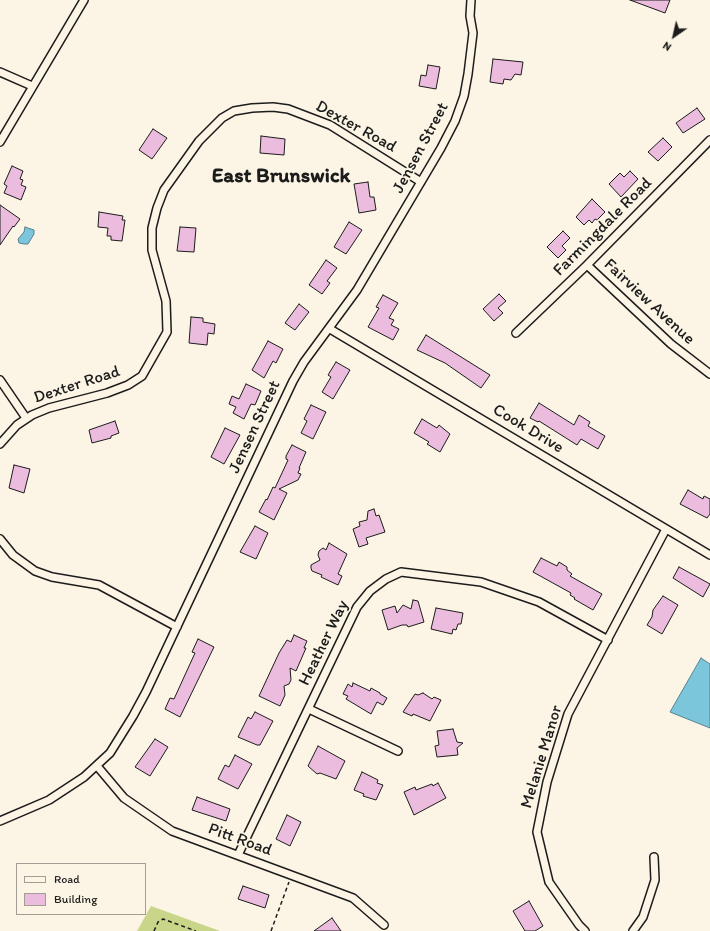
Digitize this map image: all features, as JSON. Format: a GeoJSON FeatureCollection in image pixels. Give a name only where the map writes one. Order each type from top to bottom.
{"type":"FeatureCollection","features":[{"type":"Feature","properties":{"kind":"street"},"geometry":{"type":"LineString","coordinates":[[0,142],[84,0]]}},
{"type":"Feature","properties":{"kind":"street","name":"Jensen Street"},"geometry":{"type":"LineString","coordinates":[[1,819],[49,800],[84,777],[110,753],[133,716],[177,627],[293,381],[304,362],[330,329],[357,290],[455,121],[464,96],[473,33],[470,16],[471,0]]}},
{"type":"Feature","properties":{"kind":"street"},"geometry":{"type":"LineString","coordinates":[[0,72],[32,86]]}},
{"type":"Feature","properties":{"kind":"street","name":"Dexter Road"},"geometry":{"type":"LineString","coordinates":[[0,444],[10,431],[26,418],[49,408],[107,393],[128,385],[142,376],[167,332],[168,319],[166,301],[152,250],[152,228],[156,208],[164,190],[199,141],[222,118],[234,111],[252,108],[273,107],[288,109],[330,125],[421,182]]}},
{"type":"Feature","properties":{"kind":"street","name":"Farmingdale Road"},"geometry":{"type":"LineString","coordinates":[[516,334],[587,265],[710,140]]}},
{"type":"Feature","properties":{"kind":"street","name":"Fairview Avenue"},"geometry":{"type":"LineString","coordinates":[[587,265],[671,344],[710,374]]}},
{"type":"Feature","properties":{"kind":"street","name":"Cook Drive"},"geometry":{"type":"LineString","coordinates":[[330,329],[710,555]]}},
{"type":"Feature","properties":{"kind":"street"},"geometry":{"type":"LineString","coordinates":[[0,380],[26,418]]}},
{"type":"Feature","properties":{"kind":"street","name":"Melanie Manor"},"geometry":{"type":"LineString","coordinates":[[585,931],[579,925],[549,882],[537,832],[547,782],[568,714],[666,529]]}},
{"type":"Feature","properties":{"kind":"street"},"geometry":{"type":"LineString","coordinates":[[0,539],[13,555],[35,571],[52,577],[99,586],[177,627]]}},
{"type":"Feature","properties":{"kind":"street","name":"Heather Way"},"geometry":{"type":"LineString","coordinates":[[238,855],[357,607],[370,591],[386,579],[401,572],[481,582],[539,602],[608,640]]}},
{"type":"Feature","properties":{"kind":"street"},"geometry":{"type":"LineString","coordinates":[[309,709],[398,751]]}},
{"type":"Feature","properties":{"kind":"street","name":"Pitt Road"},"geometry":{"type":"LineString","coordinates":[[97,766],[124,798],[172,831],[353,898],[384,925]]}},
{"type":"Feature","properties":{"kind":"street"},"geometry":{"type":"LineString","coordinates":[[633,931],[643,917],[655,880],[654,857]]}},
{"type":"Feature","properties":{"kind":"path"},"geometry":{"type":"LineString","coordinates":[[271,931],[292,875]]}},
{"type":"Feature","properties":{"kind":"path"},"geometry":{"type":"LineString","coordinates":[[154,931],[158,922],[163,919],[196,931]]}},
{"type":"Feature","properties":{"kind":"green space"},"geometry":{"type":"Polygon","coordinates":[[[151,906],[220,931],[137,931],[151,906]]]}},
{"type":"Feature","properties":{"kind":"water"},"geometry":{"type":"Polygon","coordinates":[[[25,227],[34,230],[34,234],[28,244],[19,243],[18,239],[24,232],[25,227]]]}},
{"type":"Feature","properties":{"kind":"water"},"geometry":{"type":"Polygon","coordinates":[[[701,658],[710,664],[710,728],[670,712],[701,658]]]}},
{"type":"Feature","properties":{"kind":"building"},"geometry":{"type":"Polygon","coordinates":[[[630,0],[670,0],[665,13],[630,0]]]}},
{"type":"Feature","properties":{"kind":"building"},"geometry":{"type":"Polygon","coordinates":[[[493,59],[523,62],[521,75],[515,74],[511,80],[504,79],[503,84],[490,82],[493,59]]]}},
{"type":"Feature","properties":{"kind":"building"},"geometry":{"type":"Polygon","coordinates":[[[428,65],[440,67],[436,89],[419,86],[421,75],[426,76],[428,65]]]}},
{"type":"Feature","properties":{"kind":"building"},"geometry":{"type":"Polygon","coordinates":[[[697,108],[705,119],[683,133],[676,123],[697,108]]]}},
{"type":"Feature","properties":{"kind":"building"},"geometry":{"type":"Polygon","coordinates":[[[153,129],[167,138],[152,159],[139,150],[153,129]]]}},
{"type":"Feature","properties":{"kind":"building"},"geometry":{"type":"Polygon","coordinates":[[[261,136],[285,139],[284,155],[260,153],[261,136]]]}},
{"type":"Feature","properties":{"kind":"building"},"geometry":{"type":"Polygon","coordinates":[[[663,138],[672,147],[658,161],[648,152],[663,138]]]}},
{"type":"Feature","properties":{"kind":"building"},"geometry":{"type":"Polygon","coordinates":[[[12,166],[23,171],[20,179],[23,180],[21,185],[26,187],[21,200],[4,193],[7,186],[4,184],[12,166]]]}},
{"type":"Feature","properties":{"kind":"building"},"geometry":{"type":"Polygon","coordinates":[[[630,171],[638,179],[621,197],[609,184],[620,173],[624,177],[630,171]]]}},
{"type":"Feature","properties":{"kind":"building"},"geometry":{"type":"Polygon","coordinates":[[[368,182],[370,197],[374,197],[376,210],[359,213],[354,184],[368,182]]]}},
{"type":"Feature","properties":{"kind":"building"},"geometry":{"type":"Polygon","coordinates":[[[592,199],[605,212],[597,220],[595,219],[592,223],[589,220],[584,225],[576,217],[592,199]]]}},
{"type":"Feature","properties":{"kind":"building"},"geometry":{"type":"Polygon","coordinates":[[[0,205],[20,219],[14,227],[13,226],[0,245],[0,205]]]}},
{"type":"Feature","properties":{"kind":"building"},"geometry":{"type":"Polygon","coordinates":[[[99,212],[123,216],[122,220],[125,220],[122,241],[111,240],[111,236],[107,236],[108,228],[98,227],[99,212]]]}},
{"type":"Feature","properties":{"kind":"building"},"geometry":{"type":"Polygon","coordinates":[[[349,222],[362,230],[346,254],[334,247],[349,222]]]}},
{"type":"Feature","properties":{"kind":"building"},"geometry":{"type":"Polygon","coordinates":[[[180,227],[196,228],[194,252],[177,251],[180,227]]]}},
{"type":"Feature","properties":{"kind":"building"},"geometry":{"type":"Polygon","coordinates":[[[563,231],[570,238],[562,246],[566,250],[558,258],[547,247],[563,231]]]}},
{"type":"Feature","properties":{"kind":"building"},"geometry":{"type":"Polygon","coordinates":[[[326,260],[337,268],[327,281],[330,283],[322,294],[309,285],[326,260]]]}},
{"type":"Feature","properties":{"kind":"building"},"geometry":{"type":"Polygon","coordinates":[[[499,294],[506,301],[498,308],[503,313],[494,321],[483,309],[499,294]]]}},
{"type":"Feature","properties":{"kind":"building"},"geometry":{"type":"Polygon","coordinates":[[[383,295],[398,303],[389,318],[394,320],[391,325],[399,329],[393,340],[368,327],[379,308],[376,307],[383,295]]]}},
{"type":"Feature","properties":{"kind":"building"},"geometry":{"type":"Polygon","coordinates":[[[299,304],[309,312],[295,330],[285,323],[299,304]]]}},
{"type":"Feature","properties":{"kind":"building"},"geometry":{"type":"Polygon","coordinates":[[[191,317],[203,318],[203,322],[215,324],[214,334],[208,333],[207,345],[189,343],[191,317]]]}},
{"type":"Feature","properties":{"kind":"building"},"geometry":{"type":"Polygon","coordinates":[[[426,335],[490,375],[481,388],[445,363],[417,350],[426,335]]]}},
{"type":"Feature","properties":{"kind":"building"},"geometry":{"type":"Polygon","coordinates":[[[268,341],[283,349],[276,363],[273,361],[264,378],[252,370],[268,341]]]}},
{"type":"Feature","properties":{"kind":"building"},"geometry":{"type":"Polygon","coordinates":[[[336,362],[350,370],[333,399],[322,392],[331,377],[328,375],[336,362]]]}},
{"type":"Feature","properties":{"kind":"building"},"geometry":{"type":"Polygon","coordinates":[[[246,384],[261,391],[255,405],[251,404],[244,419],[233,413],[236,407],[229,404],[232,396],[239,399],[246,384]]]}},
{"type":"Feature","properties":{"kind":"building"},"geometry":{"type":"Polygon","coordinates":[[[539,403],[574,425],[579,415],[590,422],[588,426],[605,436],[598,449],[581,439],[577,445],[539,421],[538,422],[530,418],[539,403]]]}},
{"type":"Feature","properties":{"kind":"building"},"geometry":{"type":"Polygon","coordinates":[[[311,405],[326,412],[313,439],[301,433],[307,421],[304,419],[311,405]]]}},
{"type":"Feature","properties":{"kind":"building"},"geometry":{"type":"Polygon","coordinates":[[[422,419],[437,428],[439,425],[450,434],[440,452],[427,444],[429,442],[414,433],[422,419]]]}},
{"type":"Feature","properties":{"kind":"building"},"geometry":{"type":"Polygon","coordinates":[[[115,421],[119,433],[111,436],[111,438],[92,443],[89,430],[115,421]]]}},
{"type":"Feature","properties":{"kind":"building"},"geometry":{"type":"Polygon","coordinates":[[[225,428],[240,435],[224,464],[211,457],[225,428]]]}},
{"type":"Feature","properties":{"kind":"building"},"geometry":{"type":"Polygon","coordinates":[[[292,445],[306,452],[299,468],[298,473],[301,474],[298,480],[279,489],[287,493],[274,520],[259,512],[273,487],[275,488],[288,460],[286,459],[286,456],[292,445]]]}},
{"type":"Feature","properties":{"kind":"building"},"geometry":{"type":"Polygon","coordinates":[[[14,465],[30,469],[24,493],[9,488],[14,465]]]}},
{"type":"Feature","properties":{"kind":"building"},"geometry":{"type":"Polygon","coordinates":[[[688,490],[703,499],[704,496],[710,499],[710,514],[707,518],[680,504],[688,490]]]}},
{"type":"Feature","properties":{"kind":"building"},"geometry":{"type":"Polygon","coordinates":[[[374,509],[376,516],[379,515],[385,532],[366,538],[368,544],[359,547],[353,529],[360,526],[359,522],[367,520],[368,511],[374,509]]]}},
{"type":"Feature","properties":{"kind":"building"},"geometry":{"type":"Polygon","coordinates":[[[255,526],[268,533],[256,559],[240,552],[255,526]]]}},
{"type":"Feature","properties":{"kind":"building"},"geometry":{"type":"Polygon","coordinates":[[[329,543],[347,554],[338,574],[342,576],[338,585],[321,577],[322,575],[312,571],[311,568],[311,565],[320,560],[318,555],[319,551],[323,548],[326,550],[329,543]]]}},
{"type":"Feature","properties":{"kind":"building"},"geometry":{"type":"Polygon","coordinates":[[[541,558],[557,566],[559,562],[567,567],[567,570],[572,574],[570,576],[602,594],[593,610],[574,599],[575,598],[570,595],[571,593],[533,572],[541,558]]]}},
{"type":"Feature","properties":{"kind":"building"},"geometry":{"type":"Polygon","coordinates":[[[679,567],[710,584],[703,597],[673,578],[679,567]]]}},
{"type":"Feature","properties":{"kind":"building"},"geometry":{"type":"Polygon","coordinates":[[[663,596],[678,605],[662,634],[647,625],[652,617],[653,610],[663,596]]]}},
{"type":"Feature","properties":{"kind":"building"},"geometry":{"type":"Polygon","coordinates":[[[413,600],[418,601],[424,622],[408,627],[407,625],[402,625],[388,630],[382,610],[395,606],[397,613],[403,605],[411,609],[413,600]]]}},
{"type":"Feature","properties":{"kind":"building"},"geometry":{"type":"Polygon","coordinates":[[[436,608],[463,613],[461,624],[458,624],[456,630],[453,629],[452,634],[431,629],[436,608]]]}},
{"type":"Feature","properties":{"kind":"building"},"geometry":{"type":"Polygon","coordinates":[[[294,635],[307,641],[304,648],[306,648],[296,671],[290,668],[291,680],[289,684],[284,686],[285,695],[280,706],[259,696],[279,653],[287,640],[291,642],[294,635]]]}},
{"type":"Feature","properties":{"kind":"building"},"geometry":{"type":"Polygon","coordinates":[[[198,639],[214,647],[180,717],[165,709],[170,698],[174,699],[195,653],[192,652],[198,639]]]}},
{"type":"Feature","properties":{"kind":"building"},"geometry":{"type":"Polygon","coordinates":[[[353,683],[370,691],[371,688],[387,698],[383,705],[377,702],[371,714],[346,699],[348,696],[343,694],[348,684],[352,687],[353,683]]]}},
{"type":"Feature","properties":{"kind":"building"},"geometry":{"type":"Polygon","coordinates":[[[423,693],[432,699],[434,697],[441,700],[430,721],[413,714],[412,716],[403,712],[415,694],[418,695],[423,693]]]}},
{"type":"Feature","properties":{"kind":"building"},"geometry":{"type":"Polygon","coordinates":[[[255,712],[273,721],[260,745],[238,737],[248,717],[251,719],[255,712]]]}},
{"type":"Feature","properties":{"kind":"building"},"geometry":{"type":"Polygon","coordinates":[[[453,729],[457,742],[463,743],[457,748],[458,755],[437,757],[435,746],[439,745],[437,731],[453,729]]]}},
{"type":"Feature","properties":{"kind":"building"},"geometry":{"type":"Polygon","coordinates":[[[155,739],[168,747],[150,776],[135,767],[155,739]]]}},
{"type":"Feature","properties":{"kind":"building"},"geometry":{"type":"Polygon","coordinates":[[[318,746],[345,761],[336,779],[320,773],[317,774],[308,766],[318,746]]]}},
{"type":"Feature","properties":{"kind":"building"},"geometry":{"type":"Polygon","coordinates":[[[235,755],[252,764],[238,789],[218,779],[225,765],[229,767],[235,755]]]}},
{"type":"Feature","properties":{"kind":"building"},"geometry":{"type":"Polygon","coordinates":[[[362,772],[378,780],[377,783],[383,785],[376,800],[363,796],[364,794],[354,790],[362,772]]]}},
{"type":"Feature","properties":{"kind":"building"},"geometry":{"type":"Polygon","coordinates":[[[438,783],[446,798],[414,815],[404,792],[415,787],[416,790],[432,784],[433,786],[438,783]]]}},
{"type":"Feature","properties":{"kind":"building"},"geometry":{"type":"Polygon","coordinates":[[[197,797],[230,809],[226,821],[192,810],[197,797]]]}},
{"type":"Feature","properties":{"kind":"building"},"geometry":{"type":"Polygon","coordinates":[[[287,815],[301,822],[290,846],[276,839],[287,815]]]}},
{"type":"Feature","properties":{"kind":"building"},"geometry":{"type":"Polygon","coordinates":[[[243,886],[269,895],[265,908],[238,899],[243,886]]]}},
{"type":"Feature","properties":{"kind":"building"},"geometry":{"type":"Polygon","coordinates":[[[529,901],[543,926],[535,931],[525,931],[513,911],[529,901]]]}},
{"type":"Feature","properties":{"kind":"building"},"geometry":{"type":"Polygon","coordinates":[[[332,918],[341,931],[314,931],[332,918]]]}},
{"type":"Feature","properties":{"kind":"district","name":"East Brunswick"},"geometry":{"type":"Point","coordinates":[281,177]}}]}
